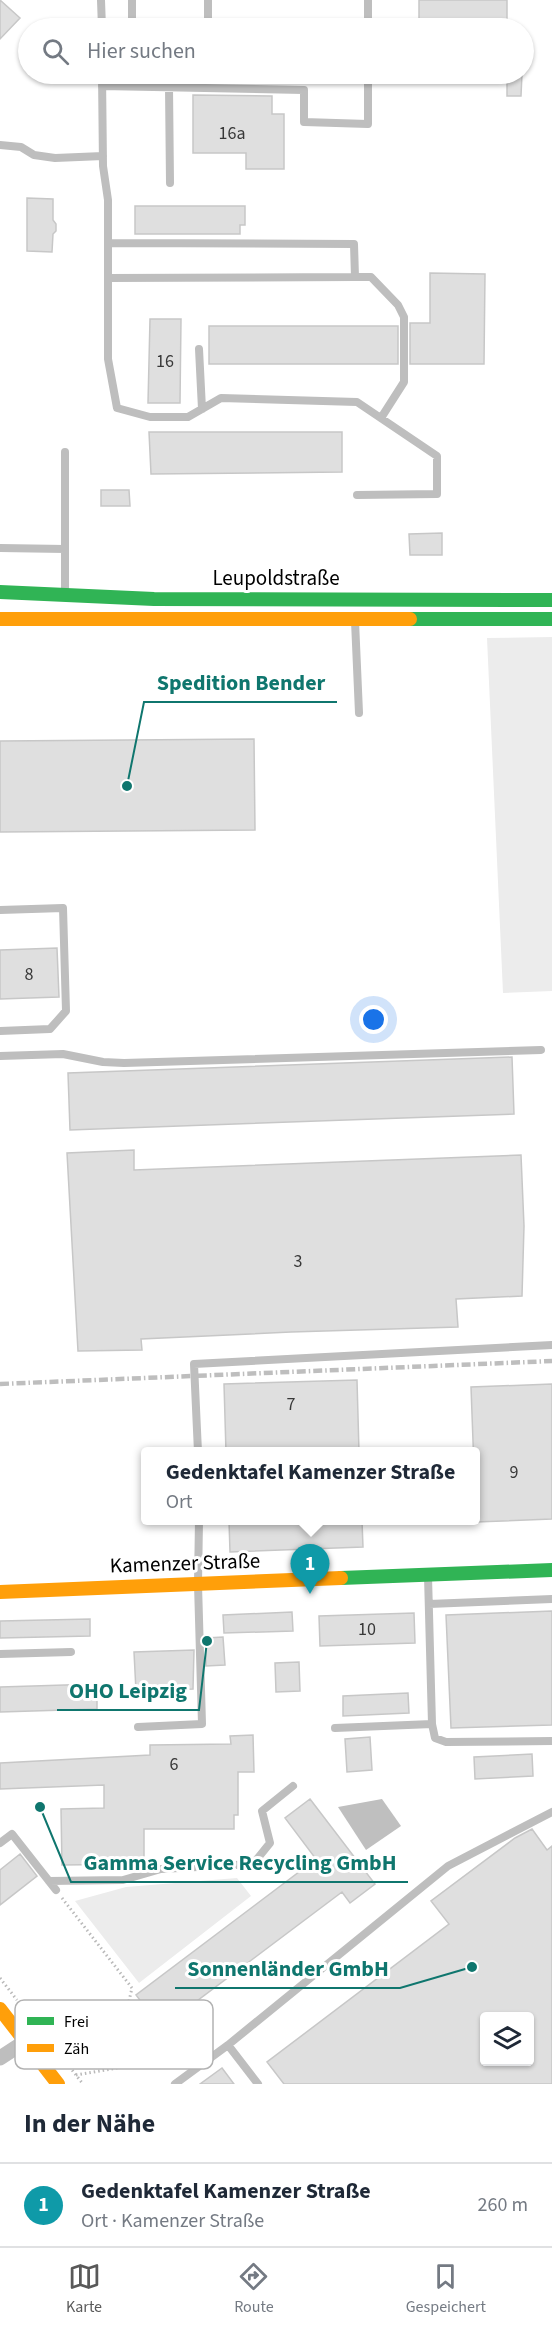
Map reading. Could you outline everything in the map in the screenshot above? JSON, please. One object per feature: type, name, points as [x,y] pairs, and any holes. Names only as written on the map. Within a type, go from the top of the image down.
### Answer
[{"type":"main road","name":"Leupoldstraße","points":[[0,592],[154,599],[552,600]]},
{"type":"main road","name":"Leupoldstraße","points":[[0,619],[552,619]]},
{"type":"main road","name":"Kamenzer Straße","points":[[0,1592],[552,1570]]},
{"type":"main road","points":[[0,2009],[15,2027]]},
{"type":"main road","points":[[47,2069],[58,2084]]},
{"type":"street","points":[[0,2058],[15,2048]]},
{"type":"lane","points":[[101,0],[102,18]]},
{"type":"lane","points":[[132,0],[132,18]]},
{"type":"lane","points":[[208,0],[208,18]]},
{"type":"lane","points":[[368,0],[368,18]]},
{"type":"lane","points":[[357,495],[437,494],[437,456],[357,402],[220,398],[188,417],[150,417],[117,408],[108,359],[108,200],[103,156],[102,86],[304,90],[304,122],[368,124],[368,84]]},
{"type":"lane","points":[[168,87],[170,183]]},
{"type":"lane","points":[[0,146],[21,147],[34,155],[55,158],[103,156]]},
{"type":"lane","points":[[108,243],[354,244],[355,277]]},
{"type":"lane","points":[[108,278],[371,277],[398,305],[404,317],[404,382],[381,418]]},
{"type":"lane","points":[[199,349],[202,409]]},
{"type":"lane","points":[[65,452],[65,594]]},
{"type":"lane","points":[[0,548],[65,549]]},
{"type":"lane","points":[[355,619],[359,713]]},
{"type":"lane","points":[[0,910],[63,908],[66,1011],[50,1029],[0,1031]]},
{"type":"lane","points":[[0,1056],[63,1054],[103,1062],[124,1063],[541,1050]]},
{"type":"lane","points":[[198,1447],[194,1364],[552,1345]]},
{"type":"lane","points":[[138,1727],[202,1724],[198,1584],[199,1525]]},
{"type":"lane","points":[[428,1575],[432,1724],[435,1737],[446,1742],[552,1741]]},
{"type":"lane","points":[[429,1604],[552,1599]]},
{"type":"lane","points":[[0,1654],[71,1652]]},
{"type":"lane","points":[[335,1728],[432,1724]]},
{"type":"lane","points":[[50,1881],[123,1880],[161,1869],[253,1864],[270,1843],[262,1811],[293,1786]]},
{"type":"lane","points":[[213,2056],[448,1866],[552,1812]]},
{"type":"lane","points":[[0,1843],[12,1834],[56,1890]]},
{"type":"lane","points":[[228,2045],[258,2084]]},
{"type":"lane","points":[[175,2084],[195,2069]]},
{"type":"path","points":[[56,1890],[132,1988],[129,2000]]},
{"type":"path","points":[[0,1978],[17,2000]]},
{"type":"path","points":[[71,2069],[83,2084]]},
{"type":"path","points":[[76,2075],[111,2069]]},
{"type":"path","points":[[184,2069],[188,2074]]},
{"type":"shaded area","points":[[552,637],[552,991],[503,993],[487,638]]},
{"type":"shaded area","points":[[382,1799],[401,1826],[366,1850],[338,1807]]},
{"type":"shaded area","points":[[237,1878],[251,1896],[139,1983],[75,1901],[126,1887]]},
{"type":"building","points":[[0,0],[20,18],[0,39]]},
{"type":"building","points":[[419,0],[507,0],[507,18],[419,18]]},
{"type":"building","points":[[507,84],[522,84],[521,96],[507,96]]},
{"type":"building","points":[[193,95],[272,96],[272,114],[284,114],[284,169],[246,169],[246,153],[193,153]]},
{"type":"building","points":[[27,198],[53,199],[53,220],[56,224],[56,231],[53,234],[52,252],[27,251]]},
{"type":"building","points":[[135,206],[245,206],[245,225],[240,225],[240,234],[135,234]]},
{"type":"building","points":[[430,273],[485,274],[484,364],[410,364],[410,323],[430,323]]},
{"type":"building","points":[[150,319],[181,319],[180,403],[148,403]]},
{"type":"building","points":[[209,326],[398,326],[398,364],[209,364]]},
{"type":"building","points":[[149,432],[342,432],[342,472],[151,474]]},
{"type":"building","points":[[101,490],[129,490],[130,506],[101,506]]},
{"type":"building","points":[[442,533],[442,555],[410,555],[409,534]]},
{"type":"building","points":[[254,739],[255,830],[0,832],[0,741]]},
{"type":"building","points":[[57,948],[59,997],[0,999],[0,950]]},
{"type":"building","points":[[512,1057],[514,1114],[70,1130],[68,1073]]},
{"type":"building","points":[[134,1150],[134,1170],[521,1155],[524,1226],[522,1296],[456,1299],[458,1327],[141,1339],[142,1350],[78,1351],[67,1153]]},
{"type":"building","points":[[357,1380],[359,1447],[226,1447],[224,1384]]},
{"type":"building","points":[[552,1384],[552,1519],[480,1522],[480,1447],[473,1447],[471,1387]]},
{"type":"building","points":[[229,1525],[362,1525],[363,1547],[230,1552]]},
{"type":"building","points":[[552,1611],[552,1725],[451,1728],[446,1615]]},
{"type":"building","points":[[292,1612],[293,1631],[224,1633],[223,1615]]},
{"type":"building","points":[[414,1613],[415,1643],[320,1646],[319,1616]]},
{"type":"building","points":[[90,1619],[90,1636],[0,1638],[0,1621]]},
{"type":"building","points":[[223,1637],[225,1665],[206,1666],[206,1638]]},
{"type":"building","points":[[194,1650],[193,1689],[136,1691],[134,1652]]},
{"type":"building","points":[[299,1662],[300,1691],[276,1692],[275,1663]]},
{"type":"building","points":[[97,1684],[97,1709],[0,1712],[0,1687]]},
{"type":"building","points":[[408,1693],[409,1713],[343,1716],[343,1696]]},
{"type":"building","points":[[253,1735],[254,1772],[238,1772],[238,1815],[234,1815],[234,1829],[144,1829],[144,1864],[62,1865],[61,1809],[104,1808],[104,1785],[0,1789],[0,1763],[150,1755],[150,1745],[231,1744],[230,1736]]},
{"type":"building","points":[[370,1737],[372,1770],[347,1772],[345,1739]]},
{"type":"building","points":[[532,1754],[533,1776],[475,1779],[474,1757]]},
{"type":"building","points":[[310,1799],[375,1884],[350,1903],[342,1892],[198,2000],[140,2000],[136,1995],[316,1859],[285,1818]]},
{"type":"building","points":[[532,1829],[547,1850],[552,1846],[552,2084],[284,2084],[267,2062],[449,1924],[431,1901],[515,1838]]},
{"type":"building","points":[[20,1854],[37,1876],[0,1905],[0,1870]]},
{"type":"building","points":[[222,2068],[234,2084],[200,2084]]},
{"type":"railway","points":[[0,1384],[552,1361]]},
{"type":"traffic: fast","points":[[0,592],[154,599],[552,600]]},
{"type":"traffic: fast","points":[[410,619],[552,619]]},
{"type":"traffic: fast","points":[[341,1578],[552,1570]]},
{"type":"traffic: slow","points":[[0,619],[410,619]]},
{"type":"traffic: slow","points":[[0,1592],[341,1578]]},
{"type":"traffic: slow","points":[[0,2009],[15,2028]]},
{"type":"traffic: slow","points":[[46,2069],[58,2084]]},
{"type":"place","name":"Spedition Bender","points":[[127,786]]},
{"type":"place","name":"Gedenktafel Kamenzer Straße","points":[[310,1594]]},
{"type":"place","name":"OHO Leipzig","points":[[207,1641]]},
{"type":"place","name":"Gamma Service Recycling GmbH","points":[[40,1807]]},
{"type":"place","name":"Sonnenländer GmbH","points":[[472,1967]]}]
